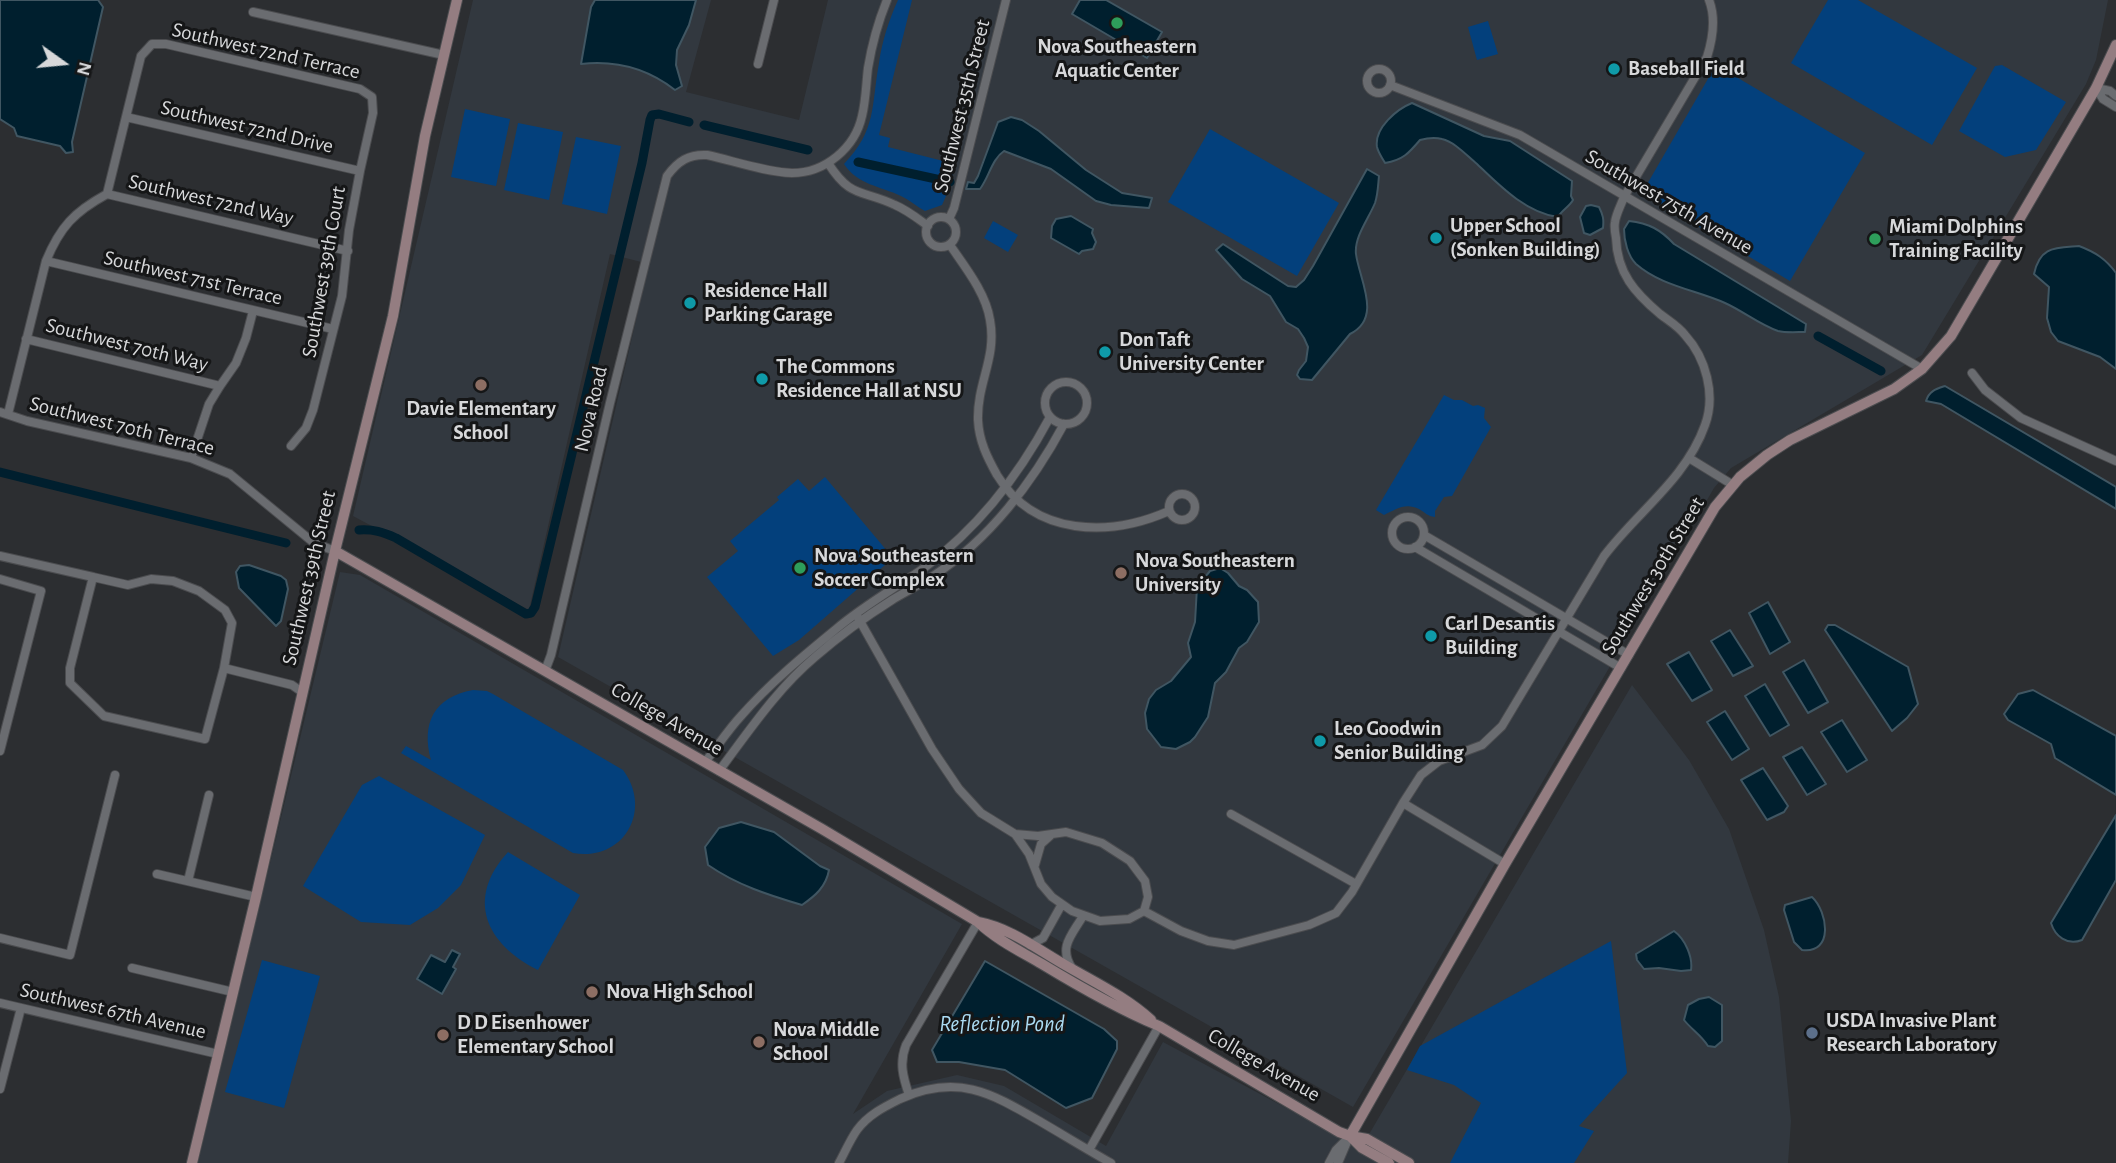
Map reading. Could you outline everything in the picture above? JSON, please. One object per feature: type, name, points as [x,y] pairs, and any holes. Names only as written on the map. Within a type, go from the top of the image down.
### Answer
[{"type":"street","name":"Southwest 39th Street","points":[[192,1163],[335,551],[393,316],[425,136],[457,0]]},
{"type":"street","points":[[758,64],[774,0]]},
{"type":"street","points":[[887,0],[871,54],[862,119],[850,144],[828,163],[852,190],[898,206],[928,226]]},
{"type":"street","name":"Southwest 35th Street","points":[[949,219],[1006,0]]},
{"type":"street","points":[[1144,911],[1181,931],[1208,941],[1234,946],[1309,925],[1336,913],[1414,785],[1429,768],[1451,756],[1482,745],[1502,726],[1604,556],[1656,500],[1689,458],[1706,423],[1709,404],[1704,367],[1686,335],[1638,293],[1621,269],[1616,249],[1615,222],[1624,197],[1707,57],[1712,41],[1713,19],[1709,0]]},
{"type":"street","points":[[253,12],[444,55]]},
{"type":"street","name":"Southwest 72nd Terrace","points":[[126,117],[141,56],[152,44],[166,44],[360,89],[372,97]]},
{"type":"street","name":"Southwest 30th Street","points":[[1350,1136],[1505,864],[1715,507],[1733,485],[1767,455],[1790,440],[1894,389],[1922,369],[1951,336],[2096,88],[2116,46]]},
{"type":"street","name":"Southwest 75th Avenue","points":[[1390,85],[1520,135],[1922,369]]},
{"type":"street","points":[[2096,88],[2116,96]]},
{"type":"street","points":[[2096,88],[2103,99],[2116,107]]},
{"type":"street","name":"Southwest 39th Court","points":[[290,446],[306,428],[313,410],[342,296],[349,230],[373,113],[372,97]]},
{"type":"street","points":[[4,413],[46,261],[55,239],[69,219],[107,194],[126,117]]},
{"type":"street","name":"Southwest 72nd Drive","points":[[126,117],[360,170]]},
{"type":"street","name":"Nova Road","points":[[545,671],[667,176],[680,161],[695,155],[707,155],[793,173],[828,163]]},
{"type":"street","name":"Southwest 72nd Way","points":[[107,194],[348,251]]},
{"type":"street","points":[[934,218],[949,219],[957,232],[956,237],[950,245],[940,247],[932,243],[927,235],[928,226],[934,218]]},
{"type":"street","points":[[950,245],[977,287],[990,318],[992,350],[980,393],[978,421],[984,449],[1005,487],[1016,498],[1050,520],[1079,527],[1120,527],[1169,511]]},
{"type":"street","name":"Southwest 71st Terrace","points":[[46,261],[333,329]]},
{"type":"street","points":[[191,458],[209,404],[236,363],[253,311]]},
{"type":"street","name":"Southwest 70th Way","points":[[26,339],[220,386]]},
{"type":"street","points":[[1972,373],[1985,390],[2021,418],[2116,461]]},
{"type":"street","points":[[1063,382],[1076,384],[1087,399],[1086,412],[1077,421],[1064,424],[1051,417],[1045,406],[1051,387],[1063,382]]},
{"type":"street","name":"Southwest 70th Terrace","points":[[4,413],[27,421],[191,458],[230,474],[314,542],[335,551]]},
{"type":"street","points":[[705,762],[740,717],[818,644],[932,561],[971,526],[1030,453],[1051,417]]},
{"type":"street","points":[[719,771],[764,711],[813,659],[858,617],[950,565],[989,529],[1042,462],[1064,424]]},
{"type":"street","points":[[1689,458],[1733,485]]},
{"type":"street","points":[[1412,518],[1421,524],[1424,535],[1415,547],[1405,549],[1397,544],[1392,536],[1394,526],[1402,519],[1412,518]]},
{"type":"street","points":[[1424,535],[1629,655]]},
{"type":"street","points":[[1415,547],[1621,668]]},
{"type":"street","name":"College Avenue","points":[[335,551],[705,762],[978,922],[992,934],[1079,986],[1159,1026],[1350,1136],[1362,1148],[1389,1163]]},
{"type":"street","points":[[0,556],[93,577],[128,585],[151,579],[173,581],[199,591],[225,610],[232,623],[224,668],[205,739],[104,716],[70,683],[70,668],[93,577]]},
{"type":"street","points":[[0,579],[41,591],[0,751]]},
{"type":"street","points":[[858,617],[932,749],[959,789],[981,813],[1015,834],[1029,854],[1045,889],[1062,904],[1083,916],[1100,921],[1129,919],[1144,911],[1148,897],[1145,881],[1130,861],[1102,843],[1066,832],[1051,835],[1015,834]]},
{"type":"street","points":[[224,668],[292,685],[303,692]]},
{"type":"street","points":[[755,702],[764,711]]},
{"type":"street","points":[[0,938],[70,955],[115,775]]},
{"type":"street","points":[[188,881],[209,795]]},
{"type":"street","points":[[1403,803],[1505,864]]},
{"type":"street","points":[[1231,814],[1356,884]]},
{"type":"street","points":[[1034,868],[1038,850],[1051,835]]},
{"type":"street","points":[[157,874],[256,897]]},
{"type":"street","points":[[1030,945],[1043,938],[1062,904]]},
{"type":"street","points":[[1074,970],[1067,960],[1065,948],[1083,916]]},
{"type":"street","points":[[909,1095],[901,1069],[906,1045],[978,922]]},
{"type":"street","name":"College Avenue","points":[[978,922],[996,926],[1074,970],[1136,1006],[1159,1026]]},
{"type":"street","points":[[132,968],[233,992]]},
{"type":"street","name":"Southwest 67th Avenue","points":[[0,1003],[218,1054]]},
{"type":"street","points":[[0,1089],[21,1008]]},
{"type":"street","points":[[1089,1150],[1159,1026]]},
{"type":"street","points":[[839,1163],[858,1128],[879,1109],[909,1095],[951,1087],[982,1091],[1006,1102],[1111,1163]]},
{"type":"street","points":[[1329,1163],[1336,1150],[1350,1136]]},
{"type":"street","points":[[1338,1163],[1350,1136]]},
{"type":"street","name":"College Avenue","points":[[1350,1136],[1367,1139],[1409,1163]]},
{"type":"shaded area","name":"Nova Southeastern University","points":[[473,0],[711,0],[686,92],[799,120],[828,0],[2108,0],[2096,60],[2086,84],[1922,355],[1731,468],[1714,488],[1353,1107],[558,657],[649,264],[610,254],[529,610],[353,516]]},
{"type":"shaded area","points":[[898,0],[912,0],[879,135],[890,138],[888,147],[955,164],[950,187],[942,205],[925,211],[901,196],[863,181],[844,164],[862,140],[871,117],[882,47]]},
{"type":"shaded area","points":[[1828,0],[1858,0],[1977,68],[1932,145],[1791,63]]},
{"type":"shaded area","points":[[1488,21],[1498,54],[1477,60],[1468,27]]},
{"type":"shaded area","points":[[1716,65],[1865,153],[1790,281],[1642,193]]},
{"type":"shaded area","points":[[2002,65],[2066,102],[2036,150],[2005,157],[1959,131],[1995,66]]},
{"type":"shaded area","points":[[465,109],[510,119],[496,186],[451,177]]},
{"type":"shaded area","points":[[518,123],[563,132],[549,200],[504,190]]},
{"type":"shaded area","points":[[1210,129],[1339,203],[1297,276],[1168,202]]},
{"type":"shaded area","points":[[576,137],[621,146],[607,214],[562,204]]},
{"type":"shaded area","points":[[993,221],[1018,235],[1008,252],[984,238]]},
{"type":"shaded area","points":[[1444,395],[1485,408],[1484,418],[1491,427],[1452,496],[1444,497],[1435,511],[1435,517],[1409,506],[1384,515],[1376,510]]},
{"type":"shaded area","name":"Nova Southeastern Soccer Complex","points":[[825,477],[893,558],[799,640],[773,656],[707,577],[738,551],[730,541],[779,500],[777,497],[798,479],[809,491]]},
{"type":"shaded area","points":[[340,572],[360,575],[962,924],[853,1114],[887,1091],[957,1075],[1004,1086],[1106,1146],[1163,1042],[1361,1148],[1632,685],[1689,760],[1729,829],[1764,930],[1779,997],[1791,1121],[1788,1163],[198,1163]]},
{"type":"shaded area","points":[[473,690],[493,694],[623,770],[632,785],[635,801],[634,816],[619,841],[607,849],[591,854],[573,853],[401,753],[406,746],[431,760],[428,734],[434,714],[440,705],[449,699]]},
{"type":"shaded area","points":[[379,776],[485,835],[461,885],[438,908],[410,925],[361,922],[303,886],[362,785]]},
{"type":"shaded area","points":[[508,852],[580,895],[538,970],[505,947],[494,934],[487,919],[487,887],[495,869]]},
{"type":"shaded area","points":[[1611,941],[1627,1073],[1579,1126],[1594,1131],[1574,1163],[1450,1163],[1481,1103],[1454,1085],[1407,1070],[1420,1046]]},
{"type":"shaded area","points":[[262,960],[320,976],[284,1108],[225,1092]]},
{"type":"water","points":[[0,0],[98,0],[103,7],[72,142],[73,152],[66,153],[60,146],[17,136],[14,128],[0,119]]},
{"type":"water","points":[[595,0],[696,0],[689,25],[677,50],[676,65],[682,86],[675,90],[643,71],[619,65],[581,64],[591,7]]},
{"type":"water","name":"Nova Southeastern Aquatic Center","points":[[1080,0],[1106,0],[1162,32],[1147,58],[1072,14]]},
{"type":"water","points":[[1412,103],[1484,136],[1510,141],[1572,181],[1573,200],[1558,217],[1535,210],[1504,189],[1456,146],[1439,138],[1420,140],[1405,155],[1385,163],[1377,147],[1379,133],[1394,115]]},
{"type":"water","points":[[1011,117],[1022,120],[1039,131],[1086,170],[1122,193],[1152,198],[1149,208],[1096,201],[1051,169],[1004,151],[996,159],[980,189],[966,189],[968,182],[974,183],[978,176],[998,122]]},
{"type":"water","points":[[1367,169],[1379,176],[1375,203],[1356,248],[1366,297],[1365,318],[1312,380],[1300,379],[1297,375],[1306,361],[1308,347],[1304,338],[1298,329],[1286,322],[1270,296],[1242,279],[1216,250],[1223,244],[1288,286],[1296,287],[1313,266]]},
{"type":"water","points":[[1586,206],[1599,207],[1603,228],[1590,235],[1584,233],[1580,217]]},
{"type":"water","points":[[1071,216],[1093,229],[1096,242],[1093,249],[1079,254],[1051,238],[1056,219]]},
{"type":"water","points":[[1629,221],[1649,225],[1659,231],[1674,244],[1806,324],[1805,332],[1778,331],[1725,303],[1656,278],[1633,261],[1627,248],[1624,229]]},
{"type":"water","points":[[2079,246],[2100,256],[2116,273],[2116,369],[2100,357],[2058,341],[2051,332],[2047,318],[2049,287],[2034,274],[2040,258],[2045,253],[2063,247]]},
{"type":"water","points":[[1945,386],[2116,487],[2116,509],[1941,404],[1926,401],[1936,389]]},
{"type":"water","points":[[249,565],[286,580],[288,589],[281,621],[276,626],[239,588],[236,572],[240,566]]},
{"type":"water","points":[[1220,568],[1258,602],[1259,622],[1247,642],[1239,648],[1226,672],[1215,683],[1208,717],[1195,737],[1176,749],[1161,747],[1147,729],[1145,713],[1149,699],[1156,690],[1171,681],[1191,657],[1188,643],[1195,622],[1197,587],[1210,571]]},
{"type":"water","points":[[1768,602],[1790,642],[1770,654],[1749,613]]},
{"type":"water","points":[[1828,625],[1835,625],[1908,667],[1918,704],[1892,731],[1825,630]]},
{"type":"water","points":[[1730,630],[1753,666],[1733,676],[1711,641]]},
{"type":"water","points":[[1689,652],[1712,690],[1692,701],[1667,664]]},
{"type":"water","points":[[1804,660],[1828,702],[1808,713],[1783,672]]},
{"type":"water","points":[[1765,684],[1789,725],[1770,736],[1745,696]]},
{"type":"water","points":[[2033,690],[2116,736],[2116,795],[2055,758],[2051,744],[2008,720],[2004,714],[2018,694]]},
{"type":"water","points":[[1725,711],[1749,749],[1732,760],[1707,722]]},
{"type":"water","points":[[1842,720],[1867,760],[1847,772],[1821,732]]},
{"type":"water","points":[[1802,747],[1826,784],[1807,795],[1783,757]]},
{"type":"water","points":[[1763,768],[1788,806],[1784,812],[1767,820],[1741,780]]},
{"type":"water","points":[[2116,815],[2116,880],[2082,940],[2067,941],[2055,932],[2051,923]]},
{"type":"water","points":[[741,822],[774,832],[829,870],[819,890],[802,905],[753,889],[708,865],[705,847],[719,828]]},
{"type":"water","points":[[1812,897],[1822,912],[1825,931],[1819,946],[1802,950],[1794,942],[1784,910],[1785,905]]},
{"type":"water","points":[[1674,931],[1687,949],[1691,970],[1644,969],[1636,954]]},
{"type":"water","points":[[452,950],[460,954],[453,967],[456,969],[442,994],[417,979],[431,955],[445,962]]},
{"type":"water","name":"Reflection Pond","points":[[985,961],[1104,1029],[1117,1041],[1117,1049],[1092,1098],[1066,1108],[1005,1070],[959,1062],[937,1062],[932,1050]]},
{"type":"water","points":[[1709,997],[1722,1005],[1722,1041],[1715,1047],[1708,1046],[1684,1020],[1688,1005]]},
{"type":"waterway","points":[[359,530],[378,531],[396,538],[526,614],[531,613],[535,607],[650,120],[652,115],[659,114],[689,122]]},
{"type":"waterway","points":[[704,125],[808,150]]},
{"type":"waterway","points":[[858,162],[950,182]]},
{"type":"waterway","points":[[1818,336],[1881,371]]},
{"type":"waterway","points":[[0,472],[286,543]]},
{"type":"place","name":"Nova Southeastern Aquatic Center","points":[[1117,23]]},
{"type":"place","name":"Baseball Field","points":[[1614,69]]},
{"type":"place","name":"Upper School (Sonken Building)","points":[[1436,238]]},
{"type":"place","name":"Miami Dolphins Training Facility","points":[[1875,239]]},
{"type":"place","name":"Residence Hall Parking Garage","points":[[690,303]]},
{"type":"place","name":"Don Taft University Center","points":[[1105,352]]},
{"type":"place","name":"The Commons Residence Hall at NSU","points":[[762,379]]},
{"type":"place","name":"Davie Elementary School","points":[[481,385]]},
{"type":"place","name":"Nova Southeastern Soccer Complex","points":[[800,568]]},
{"type":"place","name":"Nova Southeastern University","points":[[1121,573]]},
{"type":"place","name":"Carl Desantis Building","points":[[1431,636]]},
{"type":"place","name":"Leo Goodwin Senior Building","points":[[1320,741]]},
{"type":"place","name":"Nova High School","points":[[592,992]]},
{"type":"place","name":"USDA Invasive Plant Research Laboratory","points":[[1812,1033]]},
{"type":"place","name":"D D Eisenhower Elementary School","points":[[443,1035]]},
{"type":"place","name":"Nova Middle School","points":[[759,1042]]}]
